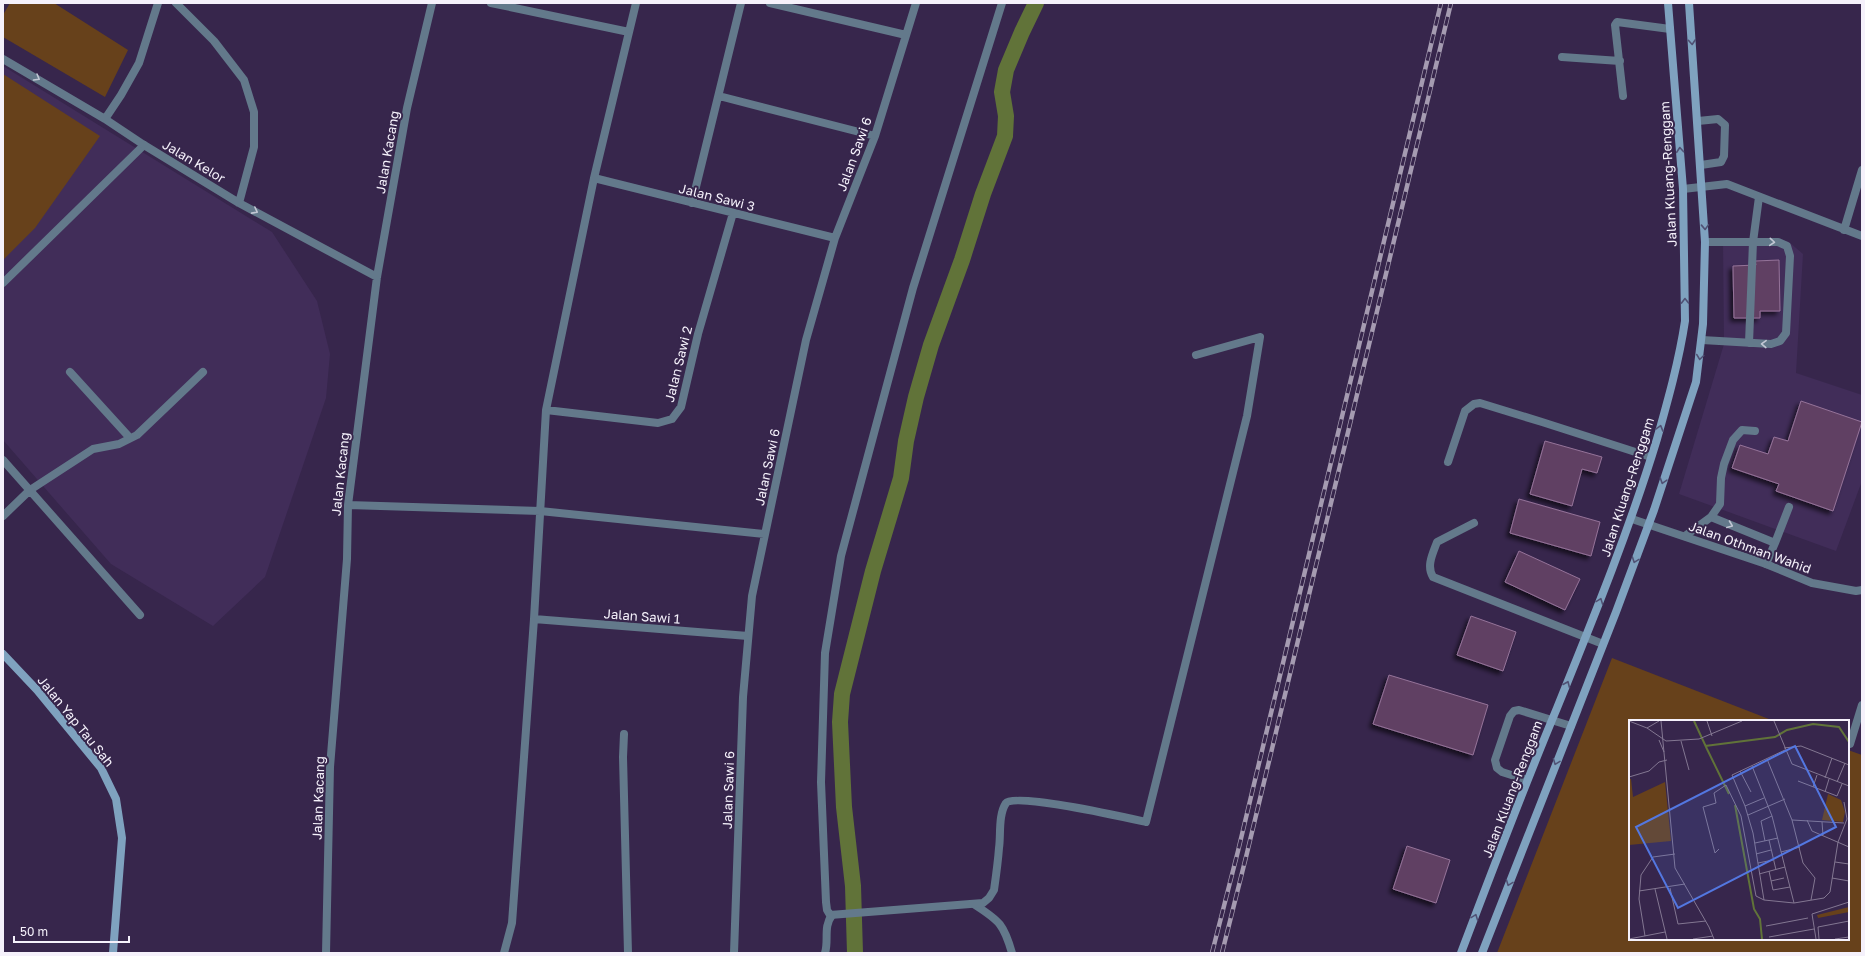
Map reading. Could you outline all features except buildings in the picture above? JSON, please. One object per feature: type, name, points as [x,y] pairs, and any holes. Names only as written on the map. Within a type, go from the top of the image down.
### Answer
[{"type":"main road","name":"Jalan Kluang-Renggam","points":[[1461,953],[1527,780],[1586,637],[1632,519],[1670,394],[1685,321],[1683,189],[1668,3]]},
{"type":"main road","points":[[1482,953],[1603,644],[1648,524],[1696,382],[1702,340],[1705,242],[1689,3]]},
{"type":"main road","name":"Jalan Yap Tau Sah","points":[[3,654],[37,690],[101,768],[116,799],[122,838],[113,953]]},
{"type":"street","points":[[105,119],[122,95],[139,64],[158,3]]},
{"type":"street","points":[[176,3],[214,40],[244,80],[254,112],[254,148],[239,202]]},
{"type":"street","name":"Jalan Kacang","points":[[326,953],[330,767],[347,559],[348,505],[377,277],[407,108],[432,3]]},
{"type":"street","points":[[491,3],[629,32]]},
{"type":"street","points":[[504,953],[512,923],[534,619],[546,410],[594,178],[636,3]]},
{"type":"street","points":[[692,203],[741,3]]},
{"type":"street","points":[[770,3],[906,36]]},
{"type":"street","name":"Jalan Sawi 6","points":[[734,953],[742,697],[752,596],[806,340],[835,238],[875,136],[916,3]]},
{"type":"street","points":[[832,915],[827,910],[826,902],[821,782],[825,653],[841,556],[913,288],[1002,3]]},
{"type":"street","points":[[1623,96],[1615,25],[1617,22],[1670,29]]},
{"type":"street","points":[[1562,57],[1620,61]]},
{"type":"street","name":"Jalan Kelor","points":[[3,59],[105,119],[239,202],[377,277]]},
{"type":"street","points":[[719,96],[875,136]]},
{"type":"street","points":[[1698,121],[1718,119],[1725,125],[1724,156],[1721,162],[1701,166]]},
{"type":"street","points":[[3,283],[144,144]]},
{"type":"street","points":[[1844,230],[1862,170]]},
{"type":"street","name":"Jalan Sawi 3","points":[[594,178],[835,238]]},
{"type":"street","points":[[1683,189],[1727,184],[1862,236]]},
{"type":"street","points":[[1749,343],[1753,242],[1759,197]]},
{"type":"street","name":"Jalan Sawi 2","points":[[546,410],[658,423],[672,419],[681,408],[698,334],[733,213]]},
{"type":"street","points":[[1702,340],[1771,344],[1780,341],[1786,333],[1790,256],[1787,246],[1778,242],[1705,242]]},
{"type":"street","points":[[832,915],[975,905],[982,903],[989,898],[994,890],[1001,818],[1006,803],[1010,800],[1030,801],[1146,822],[1247,416],[1260,337],[1196,355]]},
{"type":"street","points":[[70,372],[130,438]]},
{"type":"street","points":[[3,516],[30,490],[93,449],[118,444],[137,435],[203,372]]},
{"type":"street","points":[[1448,462],[1465,411],[1474,404],[1480,403],[1535,419],[1651,457]]},
{"type":"street","points":[[1685,536],[1711,517],[1720,504],[1721,478],[1733,440],[1742,430],[1755,431]]},
{"type":"street","points":[[3,460],[140,615]]},
{"type":"street","points":[[348,505],[540,511],[765,534]]},
{"type":"street","points":[[1766,564],[1789,507]]},
{"type":"street","points":[[1711,517],[1774,542]]},
{"type":"street","name":"Jalan Othman Wahid","points":[[1632,519],[1766,564],[1812,583],[1856,591],[1862,590]]},
{"type":"street","points":[[1474,523],[1437,542],[1431,559],[1430,572],[1433,577],[1603,644]]},
{"type":"street","name":"Jalan Sawi 1","points":[[534,619],[748,636]]},
{"type":"street","points":[[1850,744],[1862,705]]},
{"type":"street","points":[[1527,780],[1502,772],[1497,768],[1494,760],[1510,716],[1518,710],[1571,726]]},
{"type":"street","points":[[624,734],[623,757],[628,953]]},
{"type":"street","points":[[975,905],[996,918],[1002,926],[1012,953]]},
{"type":"street","points":[[825,953],[827,943],[826,926],[832,915]]},
{"type":"shaded area","points":[[10,3],[54,3],[128,50],[105,97],[3,37],[3,15]]},
{"type":"shaded area","points":[[3,66],[272,232],[317,301],[330,354],[326,398],[265,577],[213,626],[111,564],[3,440]]},
{"type":"shaded area","points":[[3,74],[100,136],[35,228],[3,260]]},
{"type":"shaded area","points":[[1777,238],[1789,242],[1803,254],[1796,373],[1862,395],[1862,481],[1836,551],[1679,494],[1724,344],[1723,239]]},
{"type":"shaded area","points":[[1612,658],[1771,720],[1629,720],[1629,940],[1849,940],[1849,750],[1862,755],[1862,953],[1497,953]]},
{"type":"waterway","points":[[855,953],[853,886],[844,807],[840,722],[842,694],[873,571],[901,478],[906,441],[916,397],[931,345],[962,260],[983,194],[1005,136],[1006,116],[1002,92],[1006,70],[1036,3]]},
{"type":"railway","points":[[1212,953],[1238,851],[1441,3]]},
{"type":"railway","points":[[1222,953],[1451,3]]}]
